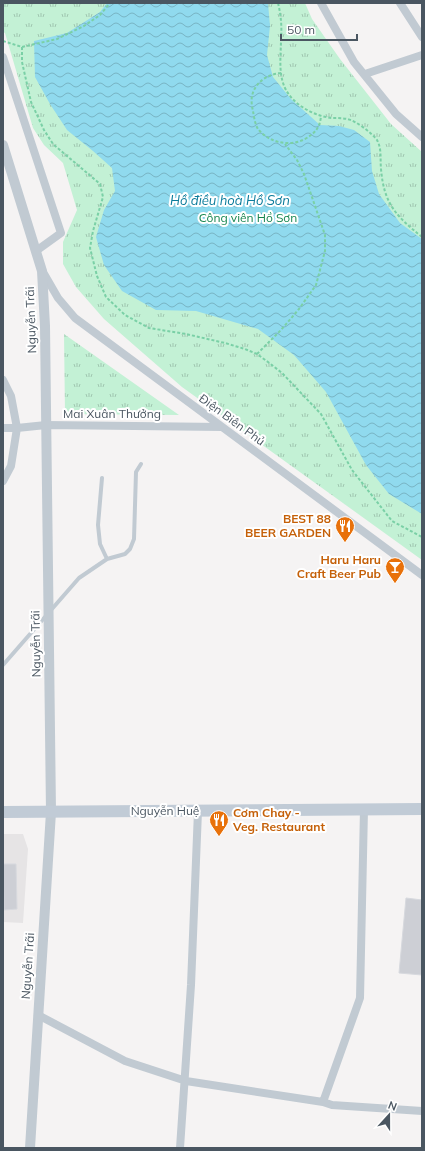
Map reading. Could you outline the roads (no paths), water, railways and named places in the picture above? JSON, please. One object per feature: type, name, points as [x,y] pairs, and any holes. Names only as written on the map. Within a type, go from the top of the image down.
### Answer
[{"type":"main road","name":"Nguyễn Huệ","points":[[3,812],[422,809]]},
{"type":"street","points":[[321,3],[354,62],[396,114],[422,138]]},
{"type":"street","points":[[400,3],[422,37]]},
{"type":"street","points":[[365,74],[422,55]]},
{"type":"street","points":[[3,57],[60,233],[36,251]]},
{"type":"street","name":"Nguyễn Trãi","points":[[3,145],[42,271],[45,326],[51,812],[30,1148]]},
{"type":"street","name":"Điện Biên Phủ","points":[[42,271],[58,298],[75,318],[422,575]]},
{"type":"street","points":[[3,380],[11,396],[17,428],[11,466],[3,481]]},
{"type":"street","name":"Mai Xuân Thưởng","points":[[3,428],[46,425],[222,427]]},
{"type":"street","points":[[323,1102],[360,998],[364,809]]},
{"type":"street","points":[[180,1148],[186,1081],[198,810]]},
{"type":"street","points":[[38,1015],[125,1061],[186,1081],[323,1102],[332,1105],[422,1110]]},
{"type":"lane","points":[[3,665],[79,578],[107,559],[125,554],[130,549],[134,539],[136,472],[141,464]]},
{"type":"lane","points":[[102,478],[98,525],[100,544],[107,559]]},
{"type":"water","name":"Hồ điều hoà Hồ Sơn","points":[[107,3],[268,3],[270,26],[267,55],[273,77],[291,99],[320,125],[339,126],[354,130],[370,142],[372,171],[379,194],[400,223],[422,239],[422,514],[389,494],[366,465],[326,392],[294,355],[258,329],[196,311],[156,310],[122,291],[104,265],[96,237],[104,210],[115,191],[112,168],[67,130],[50,104],[35,77],[34,41],[67,33],[100,12]]},
{"type":"place","name":"BEST 88 BEER GARDEN","points":[[345,543]]},
{"type":"place","name":"Haru Haru Craft Beer Pub","points":[[395,584]]},
{"type":"place","name":"Cơm Chay - Veg. Restaurant","points":[[219,837]]},
{"type":"park label","name":"Công viên Hồ Sơn","points":[[248,218]]}]
